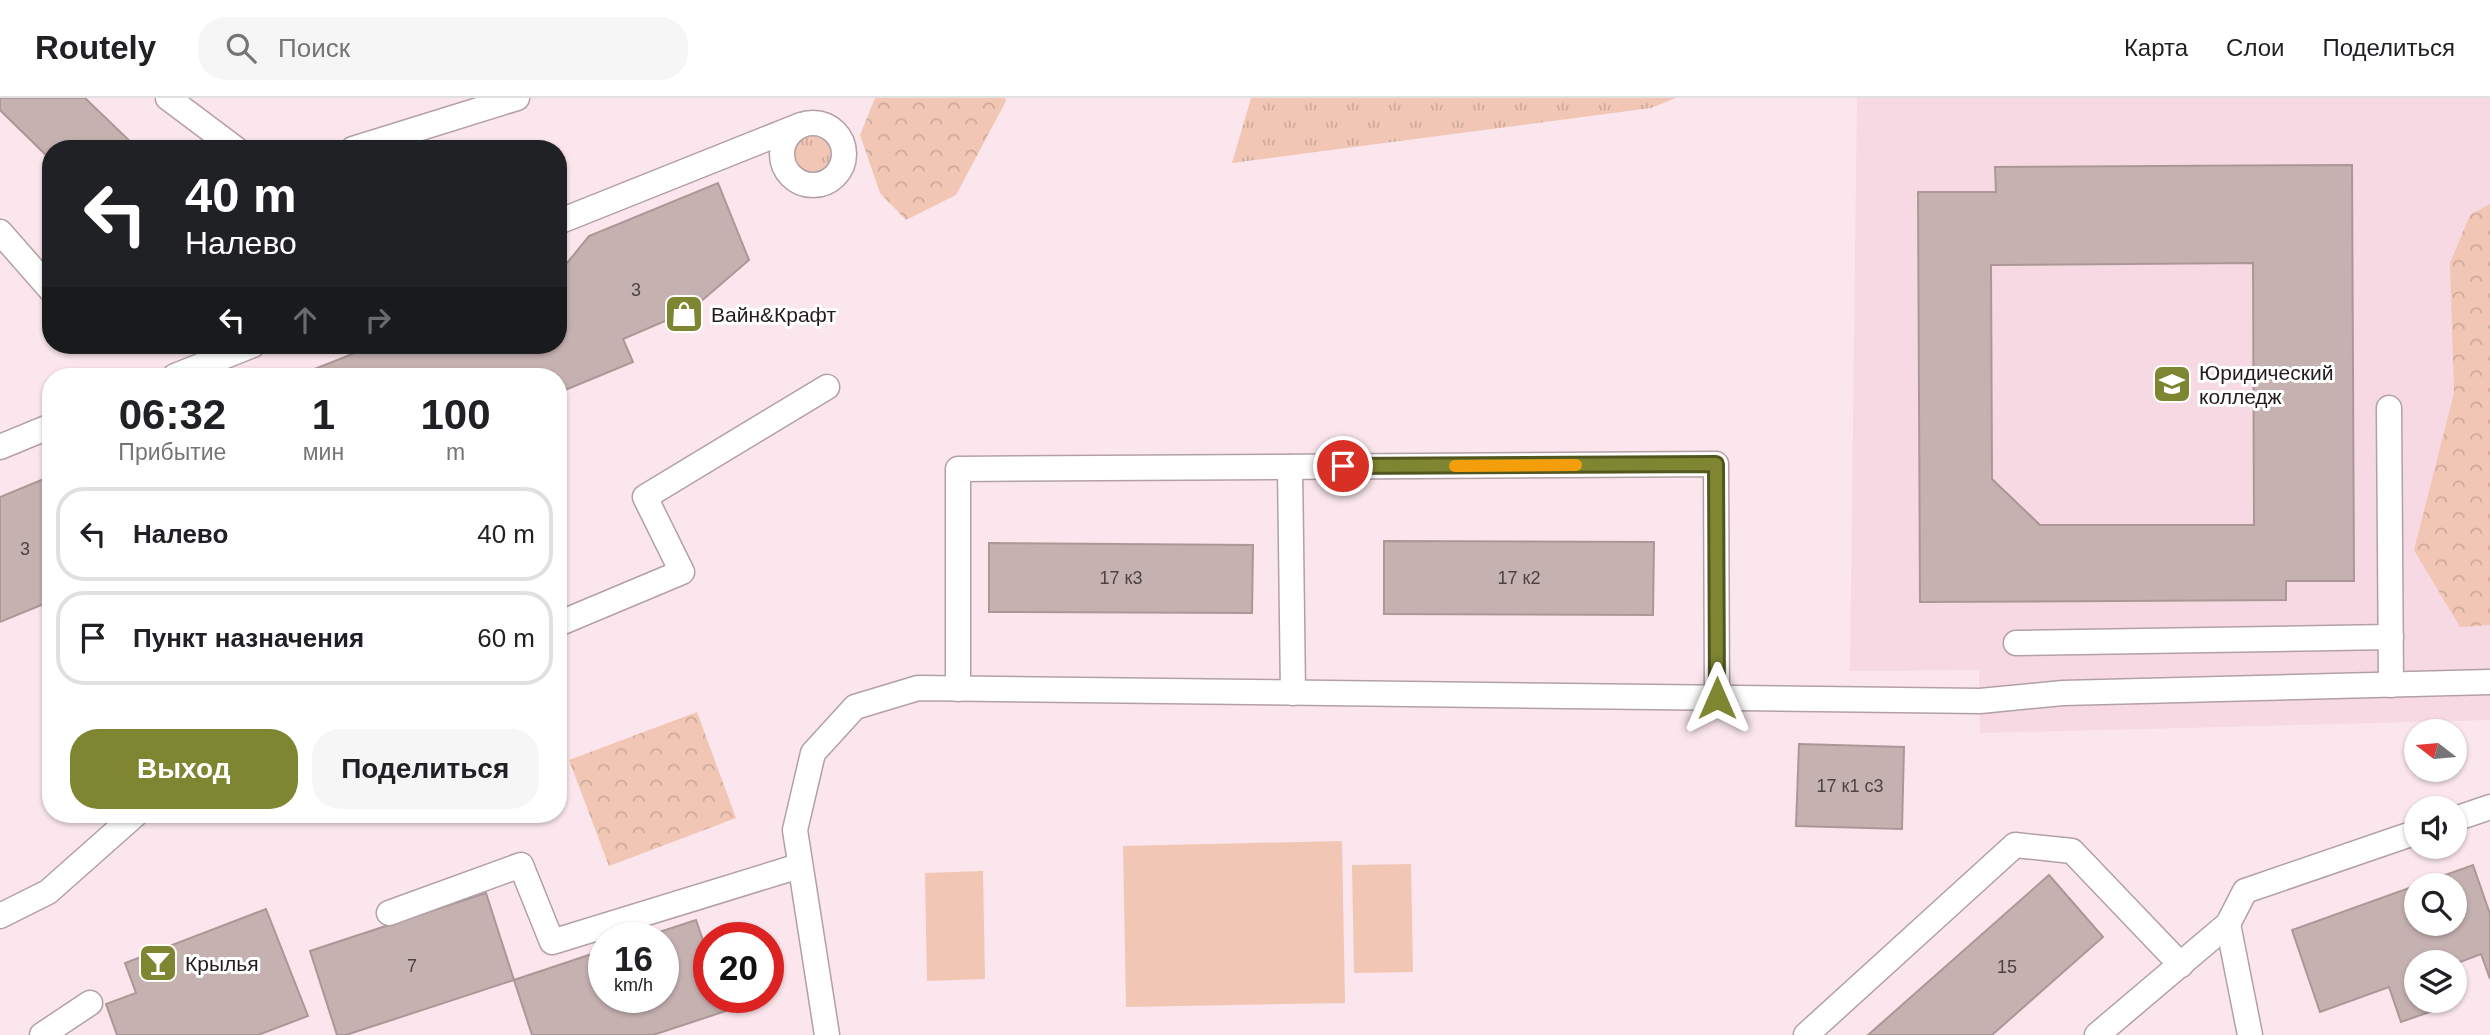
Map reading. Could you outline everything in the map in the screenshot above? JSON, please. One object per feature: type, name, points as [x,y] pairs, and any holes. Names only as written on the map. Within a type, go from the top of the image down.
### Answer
[{"type":"lane","points":[[168,98],[224,140]]},
{"type":"lane","points":[[382,140],[517,98]]},
{"type":"lane","points":[[567,218],[801,125]]},
{"type":"lane","points":[[0,232],[42,280]]},
{"type":"lane","points":[[195,368],[230,354]]},
{"type":"lane","points":[[567,620],[682,572],[645,496],[827,387]]},
{"type":"lane","points":[[2389,408],[2391,685]]},
{"type":"lane","points":[[0,447],[42,430]]},
{"type":"lane","points":[[958,689],[958,469],[1716,464],[1717,698]]},
{"type":"lane","points":[[1290,467],[1293,693]]},
{"type":"lane","points":[[2016,643],[2391,637]]},
{"type":"lane","points":[[827,1035],[795,830],[813,753],[855,707],[918,688],[1980,701],[2063,693],[2490,682]]},
{"type":"lane","points":[[2467,814],[2490,807]]},
{"type":"lane","points":[[0,916],[48,892],[126,823]]},
{"type":"lane","points":[[2098,1035],[2228,924],[2245,891],[2404,836]]},
{"type":"lane","points":[[1806,1035],[2015,845],[2072,851],[2181,965]]},
{"type":"lane","points":[[389,913],[521,865],[552,942],[799,866]]},
{"type":"lane","points":[[2228,924],[2250,1035]]},
{"type":"lane","points":[[42,1035],[90,1003]]},
{"type":"shaded area","name":"Юридический колледж","points":[[1857,98],[2490,98],[2490,720],[2404,719],[2404,722],[1980,733],[1979,670],[1850,671]]},
{"type":"green space","points":[[875,98],[1005,98],[1006,101],[956,195],[906,220],[880,193],[860,135]]},
{"type":"green space","points":[[1251,98],[1676,98],[1651,108],[1232,163]]},
{"type":"green space","points":[[813,132],[828,138],[834,153],[828,168],[813,174],[798,168],[792,153],[798,138]]},
{"type":"green space","points":[[2490,204],[2490,625],[2460,627],[2414,550],[2454,393],[2450,263],[2470,215]]},
{"type":"green space","points":[[697,712],[736,818],[609,866],[569,760]]},
{"type":"green space","points":[[1342,841],[1345,1003],[1126,1007],[1123,846]]},
{"type":"green space","points":[[1411,864],[1413,972],[1354,973],[1352,865]]},
{"type":"green space","points":[[983,871],[985,979],[927,981],[925,873]]},
{"type":"building","points":[[0,98],[85,98],[129,140],[42,140],[42,151],[0,110]]},
{"type":"building","points":[[2352,165],[2354,581],[2286,581],[2286,600],[1920,602],[1918,192],[1996,192],[1995,167]],"holes":[[[2253,263],[2254,525],[2040,525],[1992,479],[1991,265]]]},
{"type":"building","points":[[718,183],[749,260],[691,310],[623,339],[633,362],[567,389],[567,368],[317,368],[352,354],[567,354],[567,263],[589,236]]},
{"type":"building","points":[[42,480],[42,605],[0,622],[0,497]]},
{"type":"building","points":[[1384,541],[1654,542],[1653,615],[1384,614]]},
{"type":"building","points":[[989,543],[1253,545],[1252,613],[989,612]]},
{"type":"building","points":[[1799,744],[1904,747],[1902,829],[1796,826]]},
{"type":"building","points":[[2473,865],[2490,914],[2490,979],[2481,954],[2467,959],[2467,950],[2404,950],[2404,1013],[2427,1013],[2401,1022],[2389,987],[2320,1012],[2292,930],[2404,890],[2404,936],[2467,936],[2467,873],[2451,873]]},
{"type":"building","points":[[2049,875],[2103,937],[1992,1035],[1868,1035]]},
{"type":"building","points":[[486,893],[514,980],[346,1035],[337,1035],[310,951]]},
{"type":"building","points":[[266,909],[308,1016],[258,1035],[117,1035],[106,1004],[136,993],[125,963]]},
{"type":"building","points":[[696,920],[697,922],[693,922],[693,1013],[720,1013],[653,1035],[532,1035],[514,980],[588,955],[588,1013],[679,1013],[679,926]]},
{"type":"slow traffic","points":[[1455,466],[1576,465]]},
{"type":"place","name":"Вайн&Крафт","points":[[684,314]]},
{"type":"place","name":"Юридический колледж","points":[[2172,384]]},
{"type":"place","name":"Крылья","points":[[158,963]]},
{"type":"route","points":[[1343,466],[1716,464],[1717,698]]}]
